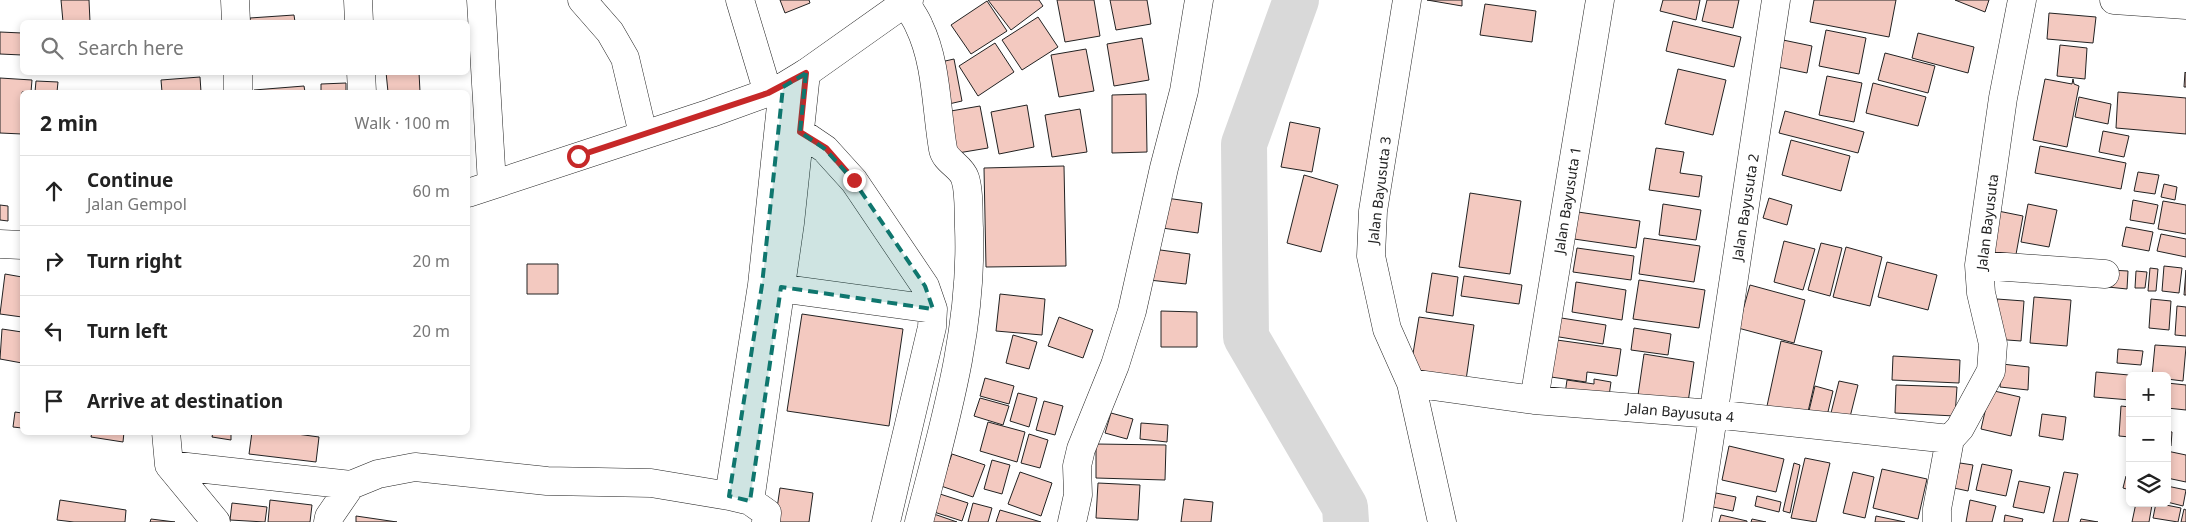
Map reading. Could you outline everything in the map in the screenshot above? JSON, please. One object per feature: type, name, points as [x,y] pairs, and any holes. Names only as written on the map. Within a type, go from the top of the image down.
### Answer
[{"type":"street","points":[[236,0],[236,20]]},
{"type":"street","points":[[358,0],[359,20]]},
{"type":"street","points":[[481,0],[480,188],[785,84],[907,2],[920,26],[926,45],[944,151],[958,166],[965,178],[970,254],[969,297],[962,343],[938,452],[919,522]]},
{"type":"street","points":[[582,0],[610,32],[625,58],[643,134]]},
{"type":"street","points":[[740,0],[785,84],[800,132],[771,286]]},
{"type":"street","points":[[1072,522],[1078,494],[1077,466],[1081,449],[1115,365],[1132,311],[1164,168],[1184,91],[1198,0]]},
{"type":"street","name":"Jalan Bayusuta 3","points":[[1407,0],[1373,211],[1371,256],[1387,329],[1411,383],[1442,522]]},
{"type":"street","name":"Jalan Bayusuta 1","points":[[1534,400],[1600,0]]},
{"type":"street","name":"Jalan Bayusuta 2","points":[[1697,522],[1776,0]]},
{"type":"street","name":"Jalan Bayusuta","points":[[1937,522],[1937,509],[1950,439],[1960,428],[1991,372],[1993,344],[1981,293],[1979,265],[2004,98],[2022,0]]},
{"type":"street","points":[[2114,0],[2186,4]]},
{"type":"street","points":[[238,75],[238,90]]},
{"type":"street","points":[[361,75],[362,90]]},
{"type":"street","points":[[169,465],[351,485],[378,474],[415,467],[547,481],[651,483],[749,506],[771,286],[785,84]]},
{"type":"street","points":[[800,132],[826,148],[854,180],[925,286],[933,309],[932,327],[886,522]]},
{"type":"street","points":[[0,244],[20,245]]},
{"type":"street","points":[[1979,265],[2105,274]]},
{"type":"street","points":[[771,286],[933,309]]},
{"type":"street","name":"Jalan Bayusuta 4","points":[[1411,383],[1534,400],[1713,414],[1950,439]]},
{"type":"street","points":[[166,435],[169,465],[216,522]]},
{"type":"street","points":[[328,522],[338,502],[351,485]]},
{"type":"highlighted area","points":[[806,73],[800,132],[825,149],[854,181],[925,286],[933,309],[781,287],[750,501],[729,496],[762,285],[783,87]]},
{"type":"building","points":[[61,0],[89,0],[90,20],[63,20]]},
{"type":"building","points":[[780,0],[809,0],[810,3],[785,13]]},
{"type":"building","points":[[988,0],[1039,0],[1043,6],[1011,30]]},
{"type":"building","points":[[1057,0],[1094,0],[1100,36],[1065,42]]},
{"type":"building","points":[[1110,0],[1147,0],[1151,24],[1116,30]]},
{"type":"building","points":[[1427,0],[1462,0],[1462,6]]},
{"type":"building","points":[[1663,0],[1700,0],[1696,20],[1660,11]]},
{"type":"building","points":[[1707,0],[1739,0],[1733,28],[1702,21]]},
{"type":"building","points":[[1814,0],[1896,0],[1889,37],[1810,22]]},
{"type":"building","points":[[1955,0],[1989,0],[1985,12]]},
{"type":"building","points":[[987,1],[1007,31],[971,54],[951,25]]},
{"type":"building","points":[[1485,4],[1536,11],[1532,42],[1480,35]]},
{"type":"building","points":[[2049,13],[2096,17],[2093,43],[2047,39]]},
{"type":"building","points":[[294,15],[295,20],[250,20],[250,18]]},
{"type":"building","points":[[1038,17],[1058,47],[1022,70],[1002,40]]},
{"type":"building","points":[[1673,21],[1741,37],[1734,67],[1666,51]]},
{"type":"building","points":[[1826,30],[1866,38],[1859,74],[1819,66]]},
{"type":"building","points":[[0,32],[20,33],[20,55],[0,54]]},
{"type":"building","points":[[1918,33],[1974,47],[1968,73],[1912,58]]},
{"type":"building","points":[[1142,38],[1149,80],[1114,86],[1107,44]]},
{"type":"building","points":[[1783,40],[1812,46],[1807,73],[1778,67]]},
{"type":"building","points":[[995,43],[1014,72],[978,96],[959,66]]},
{"type":"building","points":[[2060,45],[2087,48],[2085,79],[2057,76]]},
{"type":"building","points":[[1086,49],[1094,91],[1059,97],[1051,55]]},
{"type":"building","points":[[1885,53],[1935,66],[1928,93],[1878,80]]},
{"type":"building","points":[[954,59],[962,101],[940,106],[932,64]]},
{"type":"building","points":[[1678,69],[1726,80],[1713,135],[1665,124]]},
{"type":"building","points":[[2185,72],[2186,87],[2184,87]]},
{"type":"building","points":[[386,75],[419,75],[420,90],[388,90]]},
{"type":"building","points":[[1827,76],[1862,83],[1854,122],[1819,115]]},
{"type":"building","points":[[200,77],[201,90],[162,90],[161,80]]},
{"type":"building","points":[[0,78],[32,80],[31,90],[20,90],[20,134],[0,133]]},
{"type":"building","points":[[2045,79],[2072,84],[2073,79],[2074,84],[2079,86],[2067,147],[2033,140]]},
{"type":"building","points":[[36,81],[58,82],[57,90],[35,90]]},
{"type":"building","points":[[346,83],[346,90],[321,90],[321,84]]},
{"type":"building","points":[[1873,83],[1926,97],[1918,126],[1866,113]]},
{"type":"building","points":[[304,86],[305,90],[254,90]]},
{"type":"building","points":[[2118,92],[2186,98],[2186,134],[2116,128]]},
{"type":"building","points":[[1146,94],[1147,152],[1112,153],[1112,95]]},
{"type":"building","points":[[2079,97],[2111,104],[2108,124],[2075,117]]},
{"type":"building","points":[[1027,105],[1034,147],[999,154],[991,112]]},
{"type":"building","points":[[980,106],[988,148],[952,154],[945,112]]},
{"type":"building","points":[[1080,109],[1087,152],[1052,157],[1045,115]]},
{"type":"building","points":[[1785,111],[1864,132],[1858,153],[1779,133]]},
{"type":"building","points":[[1290,122],[1320,128],[1312,172],[1281,167]]},
{"type":"building","points":[[2103,131],[2129,136],[2124,157],[2099,152]]},
{"type":"building","points":[[1791,140],[1850,156],[1841,191],[1782,175]]},
{"type":"building","points":[[2040,146],[2126,163],[2121,189],[2035,173]]},
{"type":"building","points":[[1656,148],[1684,152],[1680,173],[1702,176],[1699,197],[1649,190]]},
{"type":"building","points":[[1064,166],[1066,266],[986,267],[984,168]]},
{"type":"building","points":[[2138,172],[2159,175],[2155,194],[2134,191]]},
{"type":"building","points":[[1304,175],[1338,185],[1321,252],[1287,243]]},
{"type":"building","points":[[2164,184],[2177,187],[2175,200],[2161,197]]},
{"type":"building","points":[[1470,193],[1521,201],[1510,274],[1459,267]]},
{"type":"building","points":[[1166,198],[1202,203],[1198,233],[1162,228]]},
{"type":"building","points":[[1769,198],[1792,205],[1787,225],[1763,218]]},
{"type":"building","points":[[2133,200],[2158,205],[2154,224],[2130,220]]},
{"type":"building","points":[[2163,201],[2186,205],[2186,234],[2158,229]]},
{"type":"building","points":[[1663,204],[1701,210],[1696,240],[1659,235]]},
{"type":"building","points":[[2028,204],[2057,210],[2049,247],[2021,242]]},
{"type":"building","points":[[0,205],[8,206],[8,221],[0,220]]},
{"type":"building","points":[[1571,211],[1640,221],[1636,248],[1567,238]]},
{"type":"building","points":[[1998,211],[2023,216],[2015,260],[1990,255]]},
{"type":"building","points":[[2126,227],[2153,232],[2149,251],[2122,246]]},
{"type":"building","points":[[2161,234],[2186,239],[2186,257],[2157,251]]},
{"type":"building","points":[[1644,238],[1700,246],[1694,282],[1639,274]]},
{"type":"building","points":[[1784,241],[1815,249],[1803,290],[1774,282]]},
{"type":"building","points":[[1821,243],[1842,248],[1830,296],[1808,290]]},
{"type":"building","points":[[1846,247],[1882,257],[1870,306],[1833,297]]},
{"type":"building","points":[[1577,248],[1634,256],[1631,280],[1573,272]]},
{"type":"building","points":[[1153,249],[1190,254],[1186,284],[1149,280]]},
{"type":"building","points":[[1887,262],[1937,275],[1928,310],[1878,297]]},
{"type":"building","points":[[527,264],[558,264],[558,294],[527,294]]},
{"type":"building","points":[[2164,266],[2182,268],[2179,293],[2162,291]]},
{"type":"building","points":[[2150,268],[2158,269],[2156,291],[2148,291]]},
{"type":"building","points":[[2110,270],[2128,271],[2127,289],[2108,287]]},
{"type":"building","points":[[2186,270],[2186,295],[2184,295]]},
{"type":"building","points":[[2136,271],[2147,272],[2145,288],[2135,288]]},
{"type":"building","points":[[1432,273],[1458,277],[1453,316],[1426,312]]},
{"type":"building","points":[[5,274],[20,277],[20,317],[0,314]]},
{"type":"building","points":[[1464,276],[1522,285],[1519,304],[1461,296]]},
{"type":"building","points":[[1639,280],[1705,290],[1699,328],[1633,319]]},
{"type":"building","points":[[1576,282],[1626,290],[1622,320],[1572,312]]},
{"type":"building","points":[[1750,285],[1805,300],[1794,343],[1738,328]]},
{"type":"building","points":[[1000,294],[1045,299],[1042,335],[996,331]]},
{"type":"building","points":[[2034,297],[2071,300],[2067,346],[2030,343]]},
{"type":"building","points":[[1997,299],[2024,301],[2021,341],[1994,339]]},
{"type":"building","points":[[2151,299],[2171,301],[2169,330],[2149,328]]},
{"type":"building","points":[[2177,306],[2186,307],[2186,336],[2175,335]]},
{"type":"building","points":[[1161,311],[1197,312],[1197,347],[1161,347]]},
{"type":"building","points":[[802,314],[903,329],[889,426],[787,411]]},
{"type":"building","points":[[1059,317],[1093,330],[1083,358],[1048,346]]},
{"type":"building","points":[[1419,317],[1474,325],[1466,380],[1410,372]]},
{"type":"building","points":[[1555,317],[1606,325],[1603,344],[1553,336]]},
{"type":"building","points":[[1634,328],[1671,334],[1668,355],[1631,350]]},
{"type":"building","points":[[2,329],[20,332],[20,363],[0,359]]},
{"type":"building","points":[[1013,335],[1037,342],[1029,369],[1006,363]]},
{"type":"building","points":[[1557,340],[1621,349],[1617,376],[1587,372],[1586,382],[1551,377]]},
{"type":"building","points":[[1781,341],[1822,351],[1807,416],[1767,406]]},
{"type":"building","points":[[2155,345],[2186,347],[2183,381],[2171,380],[2171,372],[2152,372]]},
{"type":"building","points":[[2118,349],[2143,351],[2141,365],[2117,363]]},
{"type":"building","points":[[1644,354],[1694,362],[1687,409],[1637,402]]},
{"type":"building","points":[[1893,356],[1960,360],[1959,383],[1892,380]]},
{"type":"building","points":[[2002,364],[2029,367],[2028,390],[2000,387]]},
{"type":"building","points":[[2096,372],[2126,375],[2126,400],[2094,397]]},
{"type":"building","points":[[985,378],[1014,386],[1009,404],[980,396]]},
{"type":"building","points":[[1594,379],[1611,382],[1609,396],[1565,394],[1567,380],[1594,384]]},
{"type":"building","points":[[1839,381],[1858,385],[1848,425],[1829,421]]},
{"type":"building","points":[[2171,383],[2186,385],[2186,410],[2171,408]]},
{"type":"building","points":[[1896,385],[1957,387],[1955,416],[1895,413]]},
{"type":"building","points":[[1815,386],[1833,391],[1826,420],[1808,415]]},
{"type":"building","points":[[1990,390],[2020,397],[2011,436],[1981,429]]},
{"type":"building","points":[[1018,393],[1037,398],[1029,427],[1010,421]]},
{"type":"building","points":[[980,398],[1009,406],[1003,425],[974,416]]},
{"type":"building","points":[[1044,401],[1063,406],[1055,435],[1036,430]]},
{"type":"building","points":[[2121,406],[2126,407],[2126,437],[2119,436]]},
{"type":"building","points":[[15,412],[20,413],[20,428],[13,427]]},
{"type":"building","points":[[1111,413],[1133,419],[1127,439],[1105,433]]},
{"type":"building","points":[[2042,414],[2066,417],[2063,440],[2039,436]]},
{"type":"building","points":[[988,422],[1025,432],[1017,462],[980,451]]},
{"type":"building","points":[[1141,423],[1168,425],[1167,442],[1140,439]]},
{"type":"building","points":[[1029,434],[1048,440],[1040,468],[1021,463]]},
{"type":"building","points":[[91,435],[124,435],[123,442],[91,437]]},
{"type":"building","points":[[212,435],[231,435],[231,440],[212,437]]},
{"type":"building","points":[[252,435],[304,435],[319,437],[316,462],[249,454]]},
{"type":"building","points":[[1096,444],[1166,445],[1165,480],[1096,478]]},
{"type":"building","points":[[1729,446],[1784,459],[1776,492],[1722,480]]},
{"type":"building","points":[[2171,452],[2186,455],[2186,482],[2171,479]]},
{"type":"building","points":[[952,454],[985,465],[973,497],[941,486]]},
{"type":"building","points":[[1805,458],[1830,463],[1816,522],[1791,518]]},
{"type":"building","points":[[992,460],[1010,465],[1002,494],[984,489]]},
{"type":"building","points":[[1794,463],[1800,465],[1790,513],[1783,511]]},
{"type":"building","points":[[1960,463],[1973,465],[1968,491],[1954,488]]},
{"type":"building","points":[[1982,464],[2012,470],[2006,496],[1976,490]]},
{"type":"building","points":[[1882,469],[1927,479],[1918,519],[1873,508]]},
{"type":"building","points":[[1020,472],[1052,483],[1041,516],[1008,504]]},
{"type":"building","points":[[1853,472],[1874,477],[1865,518],[1843,513]]},
{"type":"building","points":[[2064,472],[2078,474],[2068,522],[2053,522]]},
{"type":"building","points":[[2126,476],[2126,489],[2123,488]]},
{"type":"building","points":[[2019,481],[2050,487],[2044,513],[2013,507]]},
{"type":"building","points":[[1098,483],[1140,485],[1138,520],[1096,518]]},
{"type":"building","points":[[2171,487],[2186,490],[2183,506],[2171,503]]},
{"type":"building","points":[[780,488],[813,493],[809,522],[775,522]]},
{"type":"building","points":[[1716,493],[1736,497],[1733,511],[1713,507]]},
{"type":"building","points":[[940,494],[968,503],[962,521],[934,512]]},
{"type":"building","points":[[1757,496],[1781,502],[1779,512],[1755,506]]},
{"type":"building","points":[[1184,499],[1213,502],[1211,522],[1181,522]]},
{"type":"building","points":[[60,500],[126,510],[125,522],[57,520]]},
{"type":"building","points":[[270,500],[312,505],[310,522],[268,522]]},
{"type":"building","points":[[1970,500],[1996,506],[1992,522],[1966,522]]},
{"type":"building","points":[[232,503],[267,507],[265,522],[230,520]]},
{"type":"building","points":[[973,503],[992,508],[988,522],[968,522]]},
{"type":"building","points":[[2171,506],[2181,508],[2178,522],[2153,518],[2155,507]]},
{"type":"building","points":[[2135,507],[2152,507],[2149,522],[2132,522]]},
{"type":"building","points":[[2184,509],[2186,510],[2186,522],[2181,522]]},
{"type":"building","points":[[1000,510],[1041,522],[996,522]]},
{"type":"building","points":[[931,513],[957,522],[928,522]]},
{"type":"building","points":[[1721,515],[1747,521],[1747,522],[1719,522]]},
{"type":"building","points":[[2005,515],[2023,519],[2022,522],[2004,522]]},
{"type":"building","points":[[356,516],[397,522],[356,522]]},
{"type":"building","points":[[1876,516],[1905,522],[1875,522]]},
{"type":"building","points":[[151,519],[175,522],[150,522]]},
{"type":"building","points":[[1752,519],[1766,522],[1751,522]]},
{"type":"building","points":[[2081,519],[2098,522],[2080,522]]},
{"type":"waterway","points":[[1296,0],[1244,144],[1246,337],[1345,507],[1346,522]]},
{"type":"route","points":[[578,156],[768,93],[783,87],[806,73],[800,132],[826,148],[854,180]]}]
